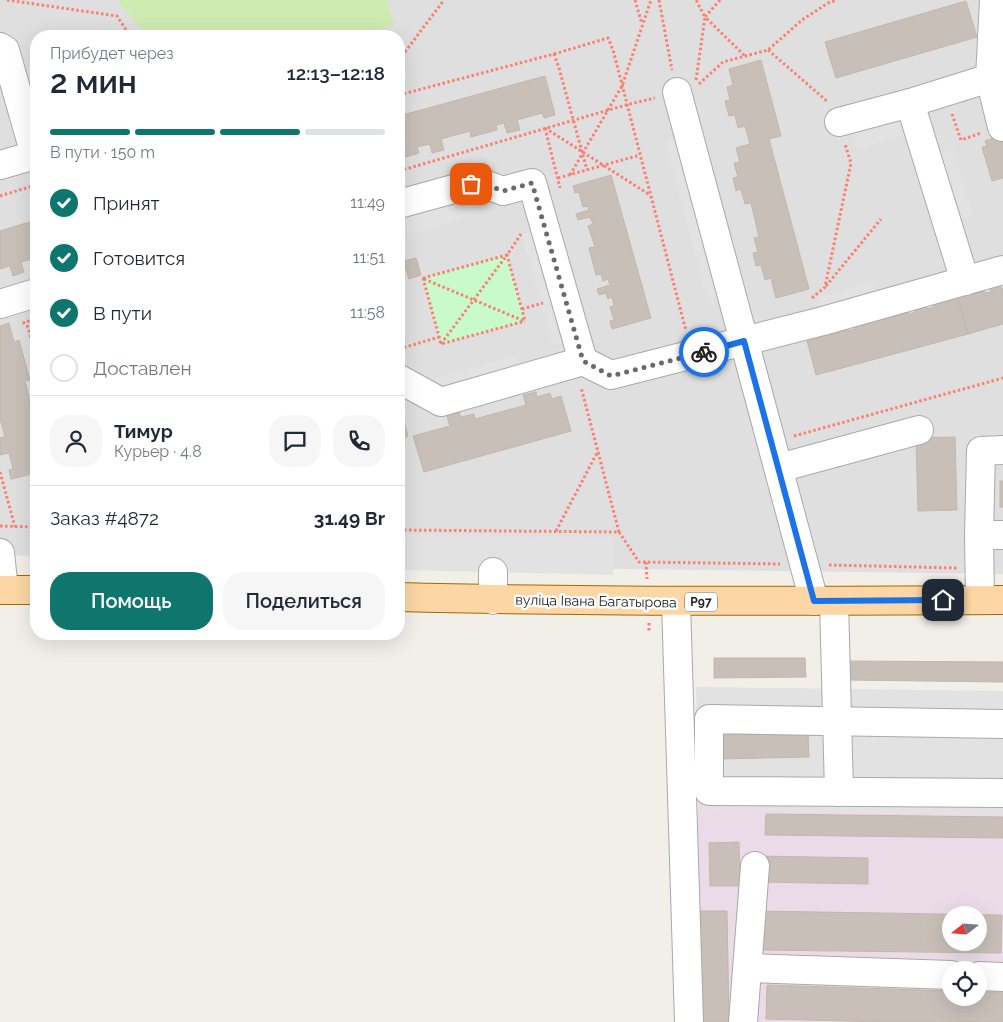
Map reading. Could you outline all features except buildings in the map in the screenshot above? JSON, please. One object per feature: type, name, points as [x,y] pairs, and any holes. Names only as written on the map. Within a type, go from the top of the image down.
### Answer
[{"type":"main road","points":[[2,590],[30,590]]},
{"type":"main road","name":"вуліца Івана Багатырова","points":[[405,597],[676,602],[991,600]]},
{"type":"lane","points":[[994,0],[990,78],[1002,127]]},
{"type":"lane","points":[[0,47],[5,50],[30,138]]},
{"type":"lane","points":[[833,113],[910,103],[990,78]]},
{"type":"lane","points":[[677,92],[779,468],[824,601],[838,720],[839,792]]},
{"type":"lane","points":[[910,103],[965,281]]},
{"type":"lane","points":[[0,165],[30,156]]},
{"type":"lane","points":[[405,202],[479,182],[503,191],[532,183],[582,372]]},
{"type":"lane","points":[[405,382],[441,402],[582,372],[611,376],[823,321],[1003,270]]},
{"type":"lane","points":[[0,304],[30,302]]},
{"type":"lane","points":[[779,468],[919,430]]},
{"type":"lane","points":[[991,600],[991,535],[981,451],[1003,450]]},
{"type":"lane","points":[[0,553],[2,590]]},
{"type":"lane","points":[[493,572],[493,600]]},
{"type":"lane","points":[[676,602],[689,1022]]},
{"type":"lane","points":[[1003,724],[709,719],[708,792],[1003,793]]},
{"type":"lane","points":[[743,1022],[755,866]]},
{"type":"lane","points":[[748,968],[942,975]]},
{"type":"lane","points":[[987,976],[1003,977]]},
{"type":"path","points":[[7,0],[116,16],[126,30]]},
{"type":"path","points":[[405,52],[444,0]]},
{"type":"path","points":[[635,0],[642,25]]},
{"type":"path","points":[[570,174],[622,86],[651,0]]},
{"type":"path","points":[[405,169],[544,128],[677,92],[659,0]]},
{"type":"path","points":[[696,0],[705,18],[746,56]]},
{"type":"path","points":[[720,0],[705,18],[695,88],[723,62],[768,50],[802,20],[837,0]]},
{"type":"path","points":[[824,0],[824,6]]},
{"type":"path","points":[[405,93],[608,38],[613,50],[687,334]]},
{"type":"path","points":[[768,50],[833,113]]},
{"type":"path","points":[[554,54],[588,170]]},
{"type":"path","points":[[944,92],[960,140],[1002,127]]},
{"type":"path","points":[[544,128],[651,196]]},
{"type":"path","points":[[544,128],[562,196]]},
{"type":"path","points":[[558,178],[640,155]]},
{"type":"path","points":[[825,287],[851,163]]},
{"type":"path","points":[[0,196],[30,186]]},
{"type":"path","points":[[808,302],[825,287],[881,219]]},
{"type":"path","points":[[441,344],[507,256],[521,234]]},
{"type":"path","points":[[423,278],[507,256]]},
{"type":"path","points":[[507,256],[525,321]]},
{"type":"path","points":[[423,278],[525,321]]},
{"type":"path","points":[[423,278],[441,344]]},
{"type":"path","points":[[522,309],[541,303]]},
{"type":"path","points":[[30,314],[28,327],[30,334]]},
{"type":"path","points":[[441,344],[525,321]]},
{"type":"path","points":[[405,346],[439,337]]},
{"type":"path","points":[[582,372],[598,450],[619,532],[639,562],[782,564]]},
{"type":"path","points":[[556,531],[598,450]]},
{"type":"path","points":[[0,472],[15,527]]},
{"type":"path","points":[[0,526],[30,527]]},
{"type":"path","points":[[405,530],[619,532]]},
{"type":"path","points":[[822,565],[959,568]]},
{"type":"shaded area","points":[[0,0],[1003,0],[1003,574],[405,566],[405,30],[30,30],[30,556],[0,555]]},
{"type":"shaded area","points":[[901,106],[910,133],[858,149],[850,122]]},
{"type":"shaded area","points":[[689,136],[730,293],[707,299],[665,142]]},
{"type":"shaded area","points":[[953,149],[973,215],[947,223],[927,157]]},
{"type":"shaded area","points":[[471,184],[479,214],[405,235],[405,202]]},
{"type":"shaded area","points":[[545,227],[576,339],[553,346],[521,234]]},
{"type":"shaded area","points":[[873,282],[880,305],[823,321],[817,298]]},
{"type":"shaded area","points":[[516,355],[523,378],[441,402],[434,379]]},
{"type":"shaded area","points":[[405,534],[614,538],[613,575],[405,570]]},
{"type":"shaded area","points":[[696,687],[1003,691],[1003,814],[698,810]]},
{"type":"shaded area","points":[[698,810],[1003,814],[1003,1022],[690,1022]]},
{"type":"green space","points":[[117,0],[387,0],[394,25],[375,30],[142,30]]},
{"type":"green space","points":[[507,255],[525,321],[441,344],[423,278]]},
{"type":"way so far","points":[[471,184],[479,182],[503,191],[532,183],[583,361],[611,376],[704,352]]},
{"type":"route","points":[[704,352],[744,341],[814,601],[943,600]]}]
